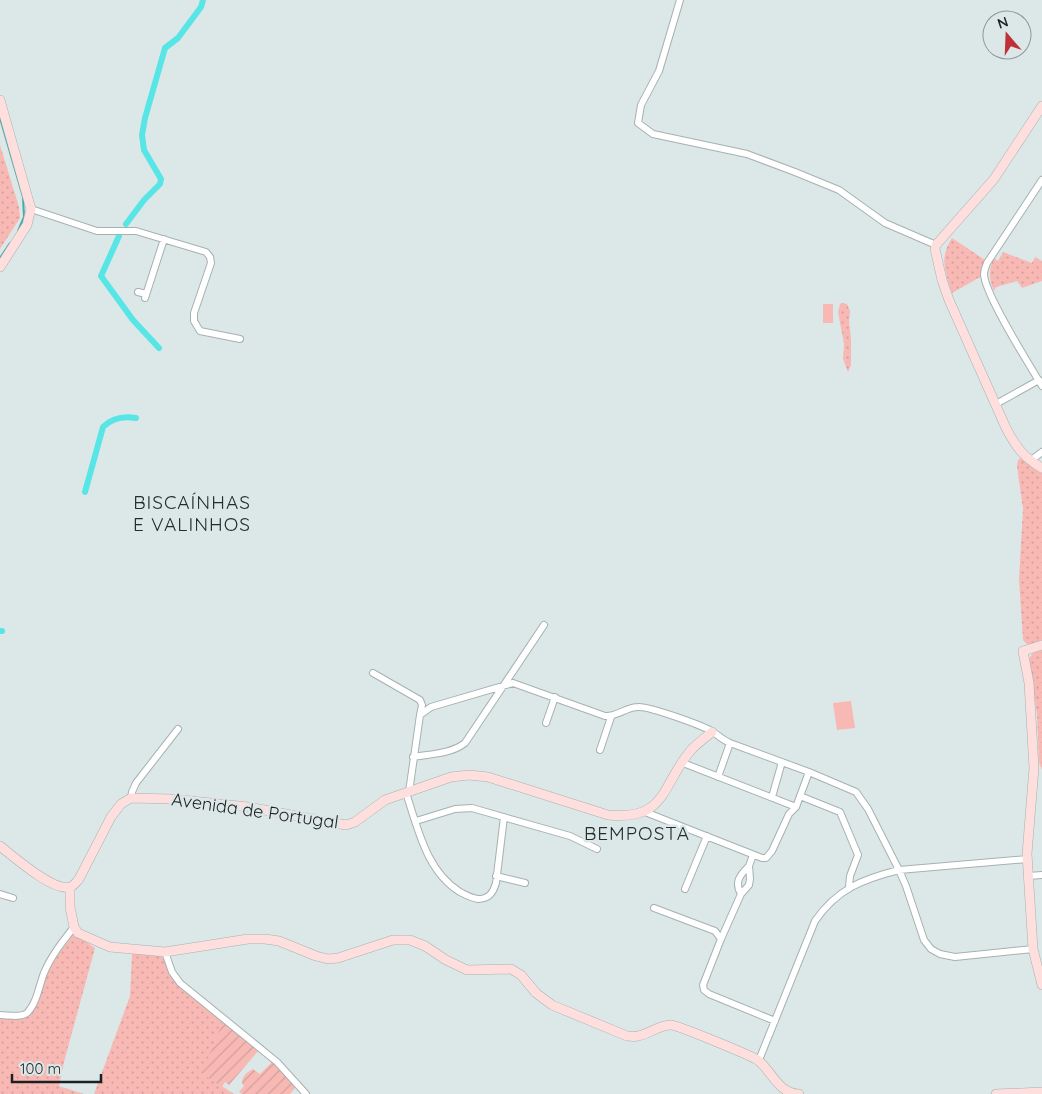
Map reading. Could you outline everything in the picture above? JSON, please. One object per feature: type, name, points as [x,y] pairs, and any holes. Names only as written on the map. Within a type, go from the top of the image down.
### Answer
[{"type":"street","points":[[680,0],[658,71],[641,105],[638,123],[653,134],[747,154],[795,172],[838,190],[885,222],[936,245]]},
{"type":"street","points":[[0,100],[31,209],[28,225],[0,266]]},
{"type":"street","points":[[1041,111],[994,179],[936,245],[936,253],[949,300],[1017,448],[1030,461],[1042,468]]},
{"type":"street","points":[[996,404],[1040,383],[995,303],[986,285],[984,274],[987,263],[1042,180]]},
{"type":"street","points":[[31,209],[97,231],[136,231],[206,252],[210,257],[209,271],[194,313],[194,321],[200,331],[240,339]]},
{"type":"street","points":[[138,292],[145,296],[164,239]]},
{"type":"street","points":[[1030,461],[1042,452]]},
{"type":"street","points":[[413,757],[458,749],[465,743],[544,625]]},
{"type":"street","points":[[1042,645],[1023,652],[1029,683],[1034,768],[1028,859],[1033,950],[1042,985]]},
{"type":"street","points":[[373,673],[420,700],[422,705],[407,792],[433,866],[442,878],[469,897],[478,899],[488,897],[493,892],[504,817]]},
{"type":"street","points":[[420,715],[431,708],[513,683],[605,716],[611,717],[639,706],[674,717],[712,732],[722,740],[809,772],[856,792],[868,809],[899,870],[924,940],[931,949],[940,954],[955,957],[1033,950]]},
{"type":"street","points":[[546,723],[555,697]]},
{"type":"street","points":[[600,750],[611,717]]},
{"type":"street","points":[[0,846],[40,877],[58,885],[70,887],[75,884],[111,816],[121,804],[131,798],[136,783],[178,729]]},
{"type":"street","points":[[645,812],[654,806],[661,797],[691,750],[712,732]]},
{"type":"street","points":[[718,777],[730,743]]},
{"type":"street","points":[[772,797],[782,762]]},
{"type":"street","points":[[683,763],[796,807]]},
{"type":"street","points":[[645,812],[762,858],[769,856],[784,822],[796,807],[809,772]]},
{"type":"street","name":"Avenida de Portugal","points":[[131,798],[172,799],[248,806],[346,825],[355,822],[385,800],[451,777],[479,775],[608,815],[621,816],[645,812]]},
{"type":"street","points":[[800,796],[835,809],[842,816],[858,855],[850,876],[849,887]]},
{"type":"street","points":[[416,821],[464,807],[472,808],[570,836],[597,849]]},
{"type":"street","points":[[685,890],[706,836]]},
{"type":"street","points":[[741,894],[737,888],[737,882],[749,866],[753,855]]},
{"type":"street","points":[[758,1060],[815,921],[836,896],[849,887],[899,870],[1028,859]]},
{"type":"street","points":[[749,866],[749,885],[741,894],[703,985],[704,990],[709,994],[775,1020]]},
{"type":"street","points":[[1029,876],[1042,875]]},
{"type":"street","points":[[496,876],[525,883]]},
{"type":"street","points":[[70,887],[70,907],[74,926],[78,933],[110,947],[165,952],[248,939],[265,939],[279,941],[328,959],[338,958],[393,940],[410,940],[425,946],[446,960],[467,970],[511,969],[521,975],[536,993],[552,1005],[617,1033],[627,1036],[638,1036],[670,1025],[684,1028],[758,1060],[778,1084],[786,1090],[799,1094]]},
{"type":"street","points":[[0,894],[13,898]]},
{"type":"street","points":[[654,908],[715,931],[721,939]]},
{"type":"street","points":[[0,1015],[26,1014],[32,1006],[44,973],[51,960],[74,926]]},
{"type":"street","points":[[165,952],[172,972],[180,983],[277,1062],[306,1094]]},
{"type":"street","points":[[996,1094],[1042,1092]]},
{"type":"shaded area","points":[[0,145],[19,207],[20,218],[0,249]]},
{"type":"shaded area","points":[[952,238],[985,260],[981,269],[982,276],[952,293],[945,271],[944,258]]},
{"type":"shaded area","points":[[1003,252],[1032,263],[1035,257],[1042,261],[1042,281],[1022,288],[1017,281],[996,287],[994,291],[990,279],[990,270],[994,258],[998,261]]},
{"type":"shaded area","points":[[842,303],[847,304],[850,311],[851,365],[848,372],[843,359],[844,344],[838,312]]},
{"type":"shaded area","points":[[823,304],[833,304],[833,323],[823,323]]},
{"type":"shaded area","points":[[1021,458],[1042,471],[1042,641],[1032,644],[1027,644],[1023,640],[1019,579],[1023,509],[1017,466],[1018,460]]},
{"type":"shaded area","points":[[1042,648],[1042,770],[1039,762],[1037,714],[1029,659],[1032,654]]},
{"type":"shaded area","points":[[851,701],[855,728],[837,730],[833,703]]},
{"type":"shaded area","points":[[75,934],[95,948],[59,1086],[84,1094],[0,1094],[0,1017],[29,1017],[39,998],[49,968],[72,935]]},
{"type":"shaded area","points":[[132,953],[161,956],[165,960],[175,982],[223,1020],[203,1074],[234,1094],[94,1094],[130,996]]},
{"type":"shaded area","points":[[223,1020],[259,1050],[229,1085],[225,1082],[222,1087],[202,1074]]},
{"type":"shaded area","points":[[272,1062],[296,1087],[290,1094],[242,1094],[239,1092],[244,1086],[242,1081],[247,1073],[253,1069],[260,1074]]},
{"type":"waterway","points":[[126,224],[144,200],[160,184],[161,179],[144,150],[142,135],[165,48],[178,38],[201,7],[203,0]]},
{"type":"waterway","points":[[0,118],[23,197],[24,217],[18,231]]},
{"type":"waterway","points":[[119,236],[101,276],[133,320],[159,348]]},
{"type":"waterway","points":[[0,258],[10,243]]},
{"type":"waterway","points":[[85,492],[103,427],[118,418],[136,418]]},
{"type":"district","name":"BISCAÍNHAS E VALINHOS","points":[[192,513]]},
{"type":"district","name":"BEMPOSTA","points":[[637,833]]}]
